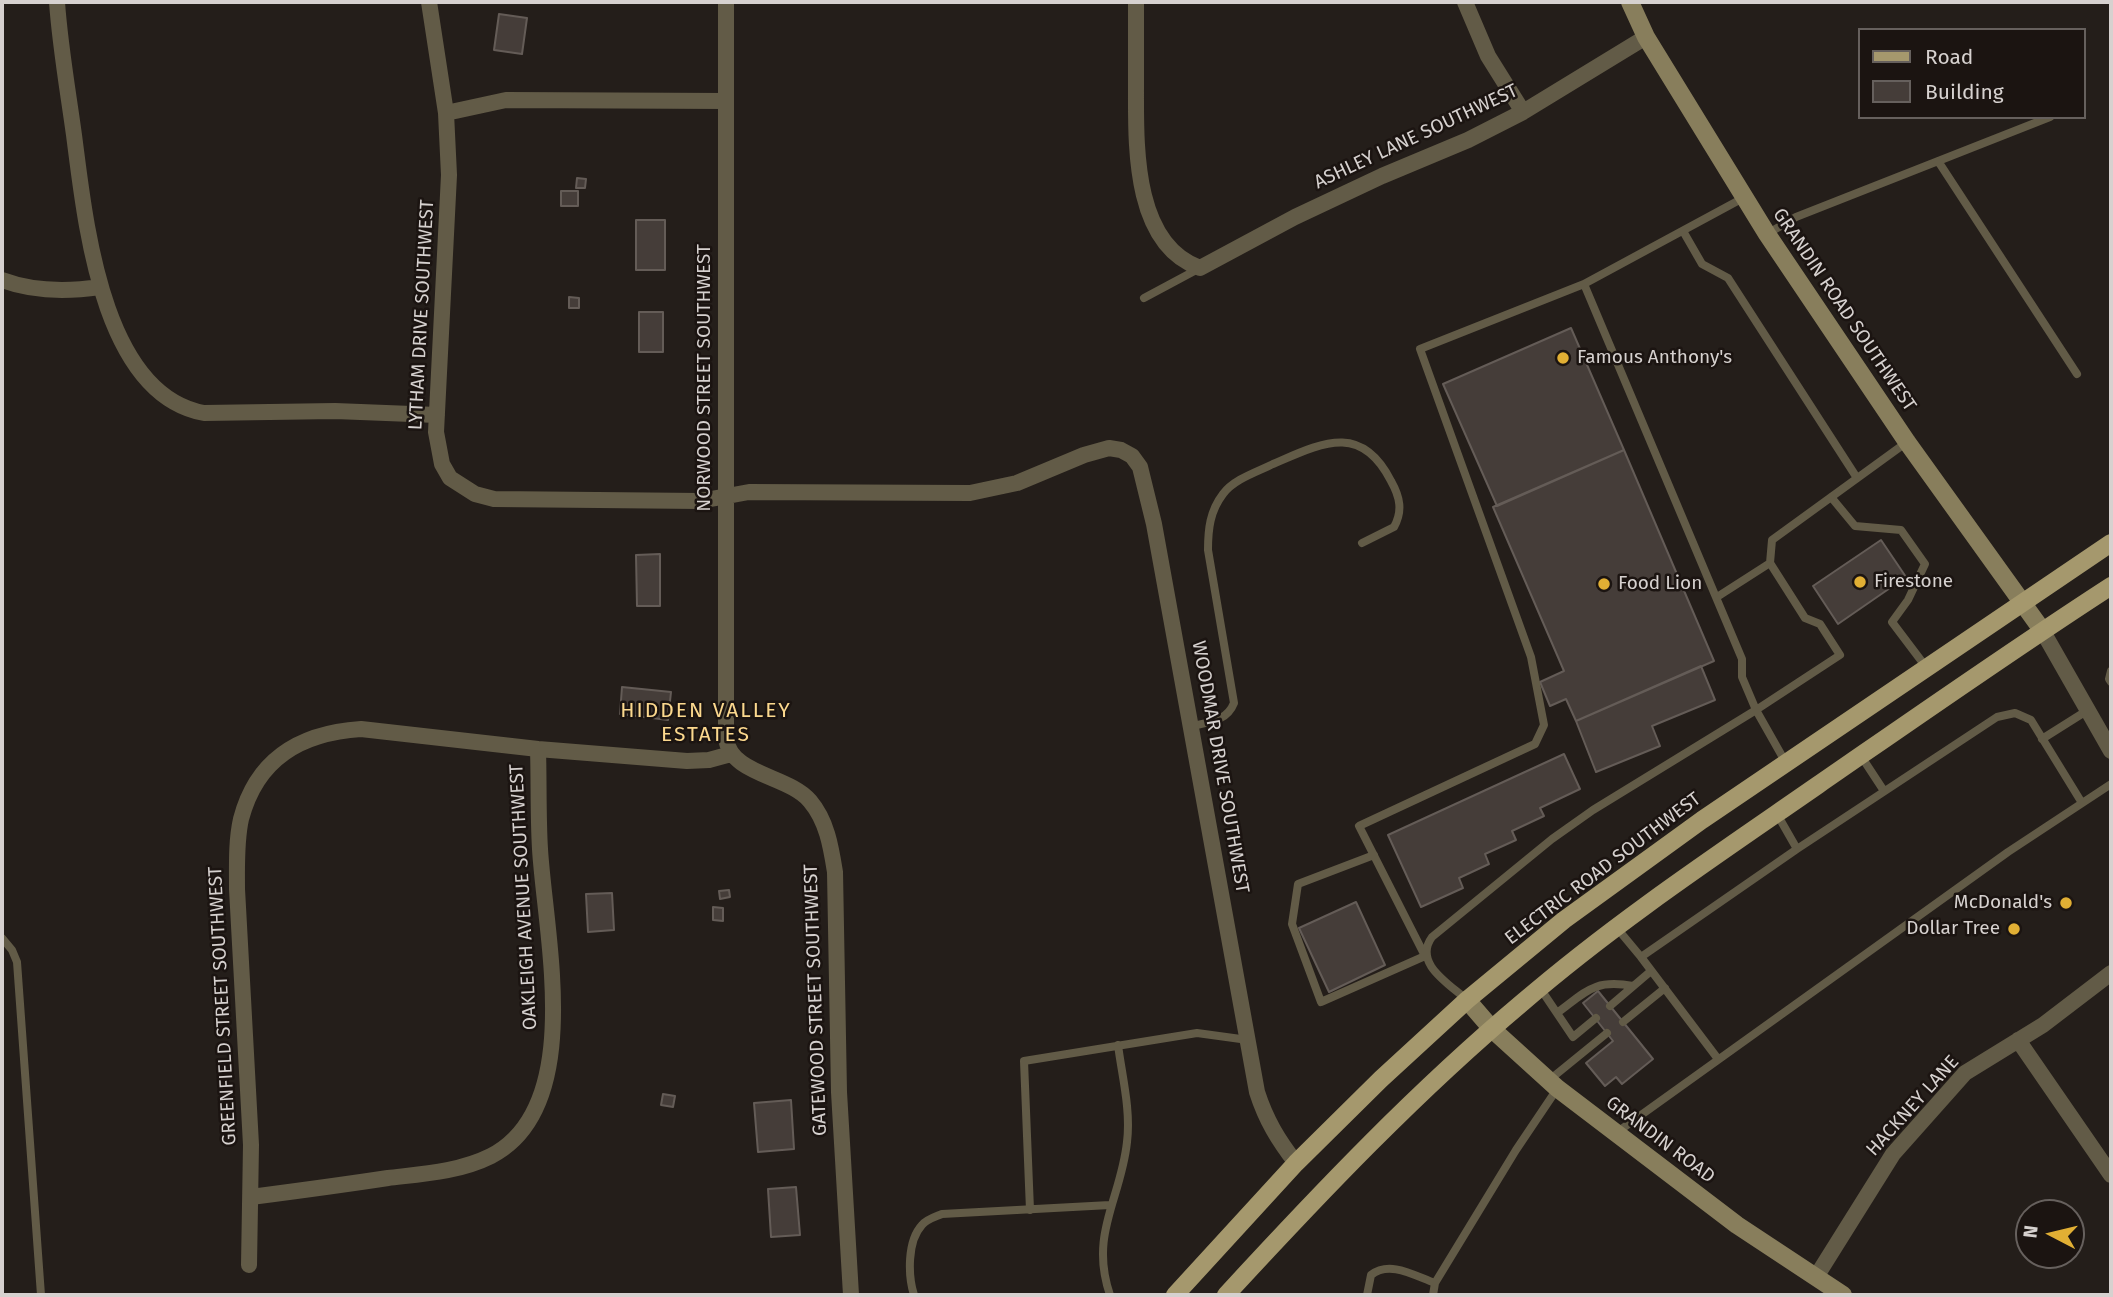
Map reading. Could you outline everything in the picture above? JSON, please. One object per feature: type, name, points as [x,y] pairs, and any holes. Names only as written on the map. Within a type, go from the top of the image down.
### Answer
[{"type":"main road","name":"ELECTRIC ROAD SOUTHWEST","points":[[1175,1295],[1296,1163],[1381,1079],[1467,1000],[1564,920],[1702,820],[2111,543]]},
{"type":"main road","points":[[1226,1295],[1346,1166],[1412,1100],[1540,987],[1616,927],[1728,846],[2042,630],[2111,586]]},
{"type":"street","points":[[57,2],[85,221],[100,287],[118,331],[140,370],[154,388],[187,410],[204,413],[335,411],[437,415]]},
{"type":"street","name":"LYTHAM DRIVE SOUTHWEST","points":[[429,2],[446,113],[449,175],[437,441],[442,464],[450,478],[475,494],[494,499],[700,501],[749,492],[970,493],[1017,483],[1052,468]]},
{"type":"street","name":"NORWOOD STREET SOUTHWEST","points":[[726,2],[726,738],[731,754]]},
{"type":"street","points":[[1136,2],[1136,147],[1143,193],[1159,233],[1174,254],[1200,268]]},
{"type":"street","points":[[1465,2],[1488,56],[1523,112]]},
{"type":"street","name":"GRANDIN ROAD SOUTHWEST","points":[[1630,2],[1646,37],[1767,234],[1907,442],[2042,630]]},
{"type":"street","name":"ASHLEY LANE SOUTHWEST","points":[[1200,268],[1295,217],[1468,140],[1523,112],[1646,37]]},
{"type":"street","points":[[446,113],[506,100],[726,102]]},
{"type":"street","points":[[2,280],[43,290],[72,291],[100,287]]},
{"type":"street","name":"WOODMAR DRIVE SOUTHWEST","points":[[1052,468],[1109,447],[1132,456],[1140,467],[1154,524],[1192,726],[1257,1092],[1265,1117],[1296,1163]]},
{"type":"street","points":[[2042,630],[2110,748]]},
{"type":"street","name":"GREENFIELD STREET SOUTHWEST","points":[[248,1265],[251,1145],[237,850],[241,821],[249,795],[258,778],[274,760],[293,746],[315,736],[361,729],[538,749],[687,761],[709,760],[731,754]]},
{"type":"street","name":"OAKLEIGH AVENUE SOUTHWEST","points":[[251,1197],[454,1170],[492,1156],[509,1145],[524,1128],[537,1107],[547,1073],[554,1015],[540,848],[538,749]]},
{"type":"street","name":"GATEWOOD STREET SOUTHWEST","points":[[731,754],[740,763],[803,793],[822,817],[830,842],[835,872],[839,1091],[851,1295]]},
{"type":"street","name":"HACKNEY LANE","points":[[1816,1277],[1894,1154],[1965,1073],[2043,1025],[2111,973]]},
{"type":"street","name":"GRANDIN ROAD","points":[[1467,1000],[1492,1029],[1553,1084],[1737,1225],[1843,1295]]},
{"type":"street","points":[[2018,1040],[2111,1175]]},
{"type":"lane","points":[[1767,234],[1796,217],[2045,119]]},
{"type":"lane","points":[[1938,161],[2077,374]]},
{"type":"lane","points":[[1467,1000],[1430,967],[1359,826],[1535,744],[1544,725],[1531,657],[1420,349],[1584,285],[1745,197]]},
{"type":"lane","points":[[1683,231],[1702,264],[1728,278],[1857,478]]},
{"type":"lane","points":[[1144,299],[1200,268]]},
{"type":"lane","points":[[1584,285],[1742,659],[1742,677],[1756,710],[1786,763]]},
{"type":"lane","points":[[1425,956],[1427,944],[1432,937],[1552,839],[1625,789],[1756,710],[1840,655],[1820,624],[1805,618],[1770,563],[1772,540],[1907,442]]},
{"type":"lane","points":[[1192,726],[1224,718],[1231,712],[1234,703],[1208,550],[1208,529],[1212,514],[1229,487],[1319,444],[1358,444],[1373,455],[1385,470],[1399,496],[1400,509],[1394,527],[1362,543]]},
{"type":"lane","points":[[1831,497],[1855,526],[1901,530],[1925,564],[1908,600],[1892,622],[1926,667]]},
{"type":"lane","points":[[1717,597],[1770,563]]},
{"type":"lane","points":[[2111,671],[2111,682]]},
{"type":"lane","points":[[2042,739],[2088,710]]},
{"type":"lane","points":[[1641,957],[1797,849],[1997,717],[2015,713],[2031,720],[2082,803]]},
{"type":"lane","points":[[1861,756],[1884,791]]},
{"type":"lane","points":[[1616,1133],[2008,852],[2111,784]]},
{"type":"lane","points":[[1777,814],[1797,849]]},
{"type":"lane","points":[[1374,855],[1298,884],[1292,924],[1321,1002],[1425,956]]},
{"type":"lane","points":[[1616,927],[1718,1059]]},
{"type":"lane","points":[[2,938],[12,950],[17,962],[41,1295]]},
{"type":"lane","points":[[1610,1006],[1651,971]]},
{"type":"lane","points":[[1557,1013],[1592,988],[1612,982],[1633,986]]},
{"type":"lane","points":[[1540,987],[1584,1052]]},
{"type":"lane","points":[[1623,1022],[1665,988]]},
{"type":"lane","points":[[1573,1037],[1595,1018]]},
{"type":"lane","points":[[1030,1210],[1024,1061],[1197,1033],[1248,1040]]},
{"type":"lane","points":[[1433,1295],[1435,1283],[1553,1084],[1584,1052],[1608,1033]]},
{"type":"lane","points":[[1110,1295],[1102,1258],[1104,1233],[1122,1169],[1128,1116],[1118,1045]]},
{"type":"lane","points":[[914,1295],[911,1254],[915,1237],[929,1219],[942,1214],[1110,1205]]},
{"type":"lane","points":[[1367,1295],[1371,1275],[1379,1269],[1391,1268],[1435,1283]]},
{"type":"building","points":[[499,14],[527,18],[522,54],[494,50]]},
{"type":"building","points":[[577,178],[586,179],[585,188],[576,188]]},
{"type":"building","points":[[561,191],[578,191],[578,206],[561,206]]},
{"type":"building","points":[[636,220],[665,220],[665,270],[636,270]]},
{"type":"building","points":[[569,297],[579,298],[579,308],[569,308]]},
{"type":"building","points":[[639,312],[663,312],[663,352],[639,352]]},
{"type":"building","points":[[1571,328],[1624,450],[1497,506],[1443,384]]},
{"type":"building","name":"Food Lion","points":[[1624,450],[1714,661],[1576,721],[1566,699],[1550,706],[1540,682],[1564,671],[1493,507]]},
{"type":"building","name":"Firestone","points":[[1881,540],[1906,577],[1838,624],[1813,586]]},
{"type":"building","points":[[660,554],[660,606],[637,606],[636,555]]},
{"type":"building","points":[[1701,666],[1715,700],[1652,726],[1660,746],[1596,772],[1576,721]]},
{"type":"building","points":[[622,687],[671,692],[668,720],[620,714]]},
{"type":"building","points":[[1564,754],[1580,789],[1540,808],[1544,816],[1512,831],[1516,840],[1485,854],[1489,864],[1459,878],[1463,888],[1421,907],[1388,835]]},
{"type":"building","points":[[729,890],[730,897],[720,899],[719,891]]},
{"type":"building","points":[[612,893],[614,930],[588,932],[586,894]]},
{"type":"building","points":[[1356,902],[1385,965],[1329,992],[1299,928]]},
{"type":"building","points":[[713,907],[723,908],[723,921],[713,920]]},
{"type":"building","points":[[1598,991],[1653,1059],[1622,1084],[1616,1077],[1605,1086],[1586,1063],[1613,1041],[1583,1003]]},
{"type":"building","points":[[663,1094],[675,1096],[673,1107],[661,1105]]},
{"type":"building","points":[[791,1100],[794,1149],[758,1152],[754,1103]]},
{"type":"building","points":[[796,1187],[800,1235],[771,1237],[768,1189]]},
{"type":"place","name":"Famous Anthony's","points":[[1563,358]]},
{"type":"place","name":"Firestone","points":[[1860,582]]},
{"type":"place","name":"Food Lion","points":[[1604,584]]},
{"type":"place","name":"McDonald's","points":[[2066,903]]},
{"type":"place","name":"Dollar Tree","points":[[2014,929]]},
{"type":"district","name":"HIDDEN VALLEY ESTATES","points":[[706,723]]}]
